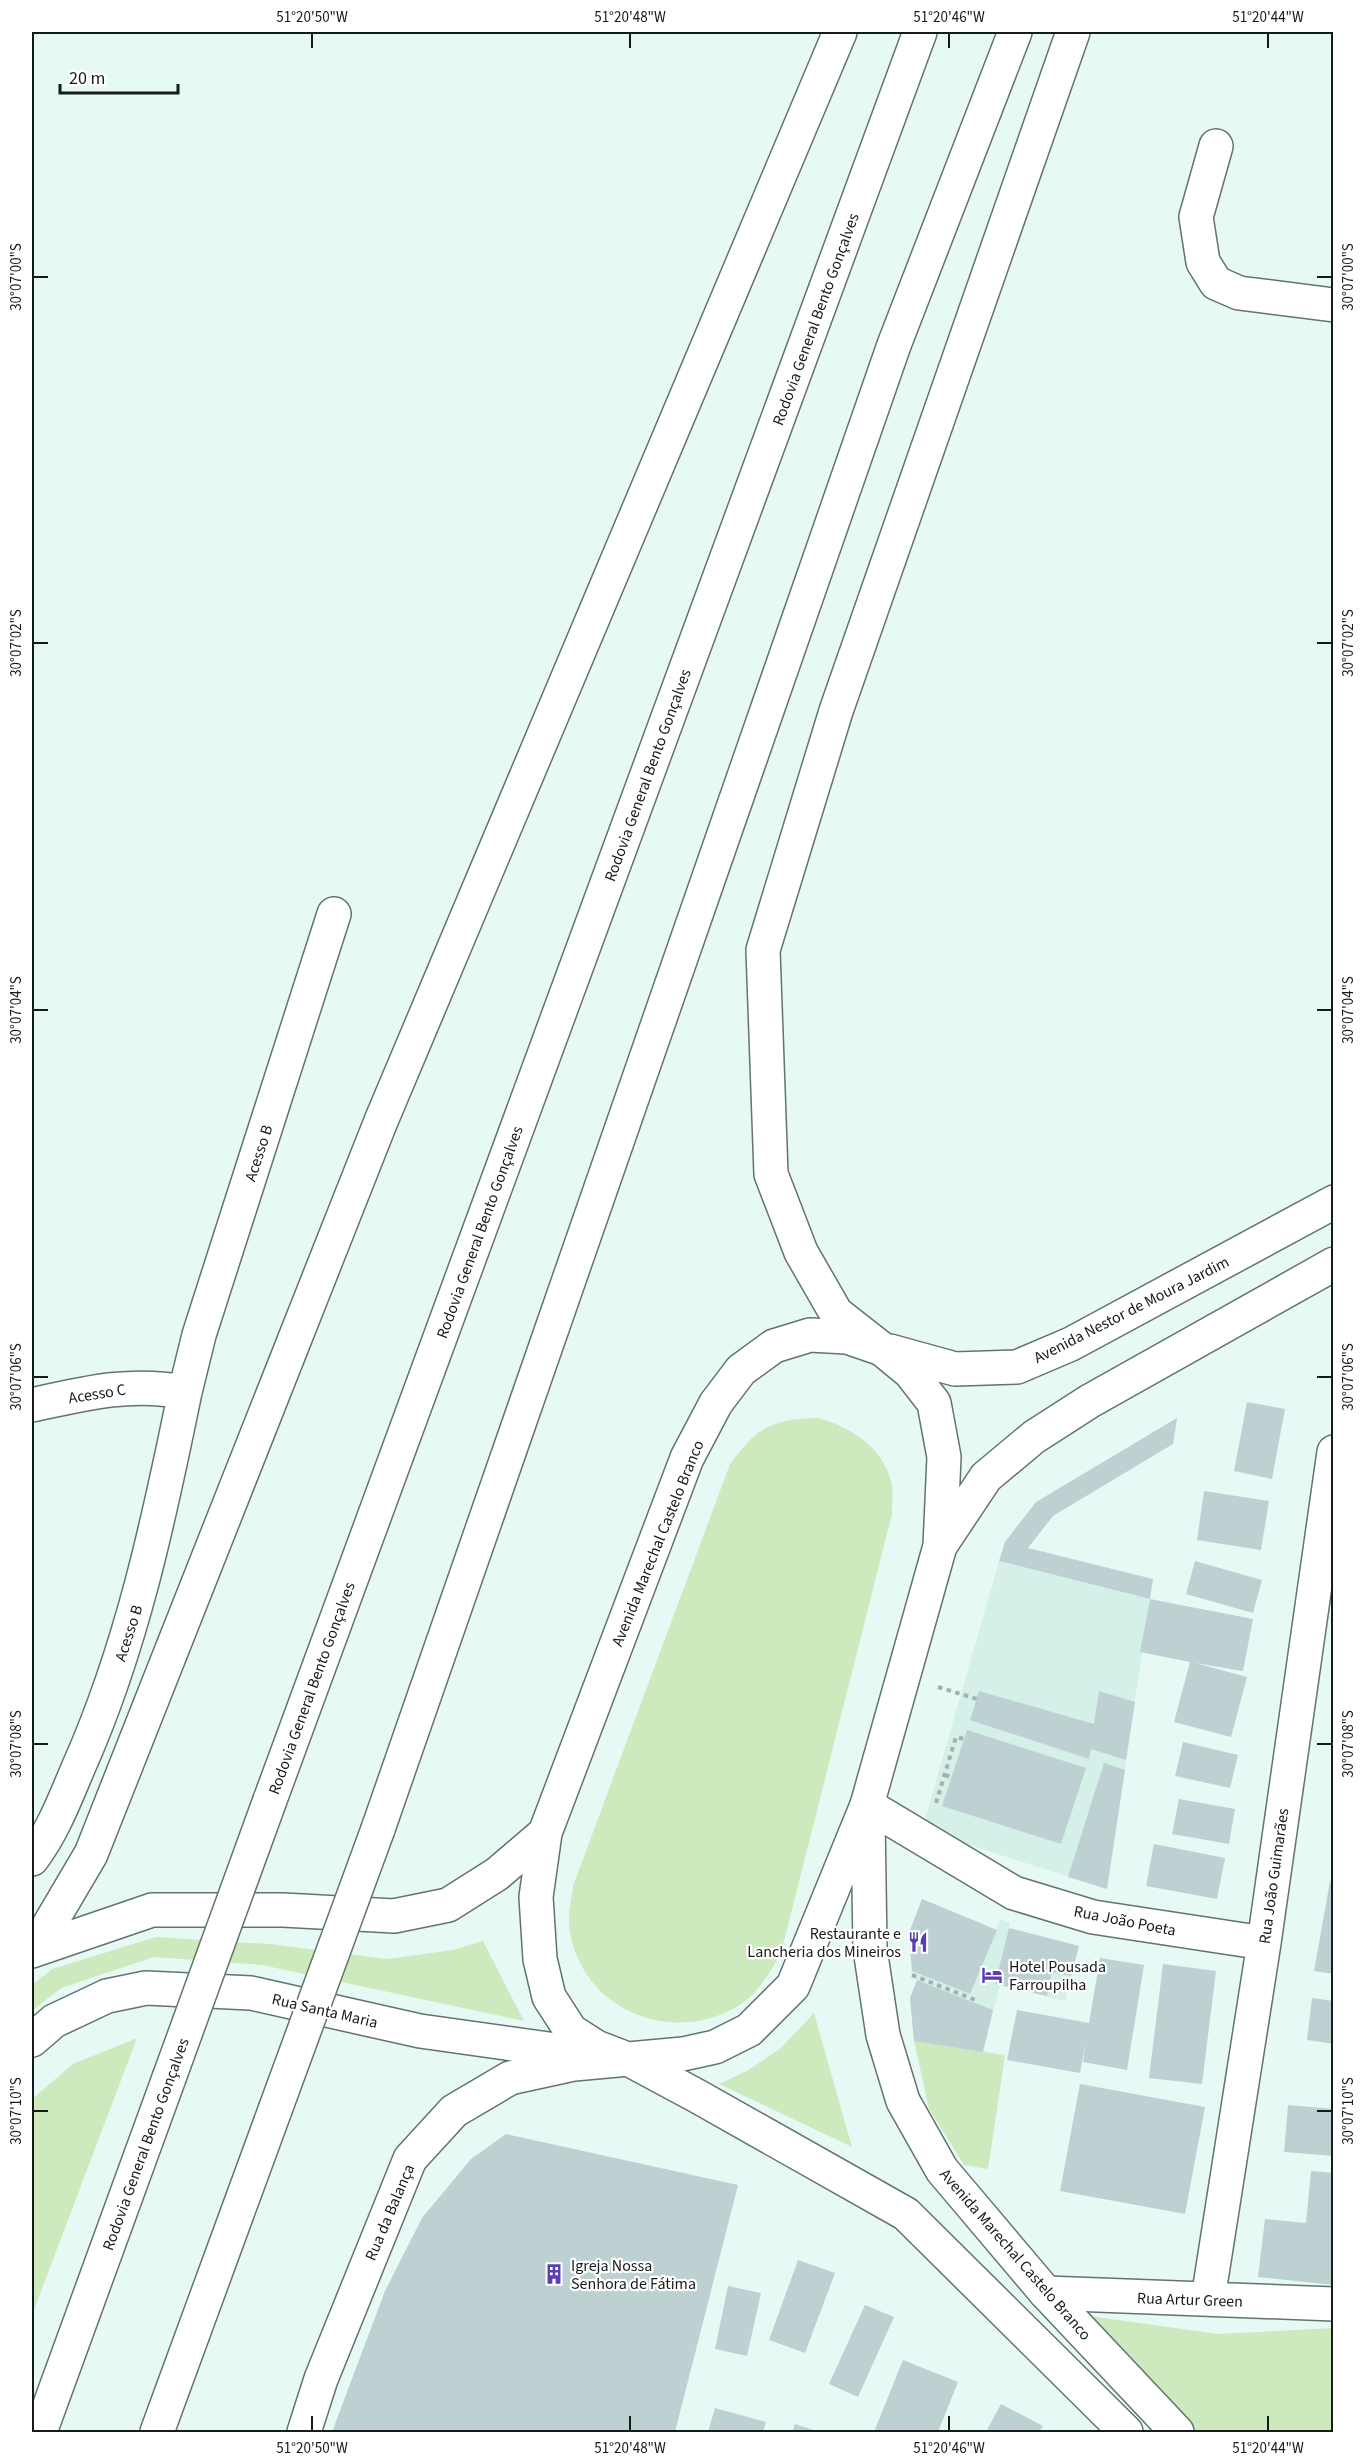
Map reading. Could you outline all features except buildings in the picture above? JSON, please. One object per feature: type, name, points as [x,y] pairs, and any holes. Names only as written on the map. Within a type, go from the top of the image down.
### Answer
[{"type":"main road","points":[[33,1950],[91,1854],[381,1121],[840,32]]},
{"type":"main road","name":"Rodovia General Bento Gonçalves","points":[[40,2433],[270,1800],[921,32]]},
{"type":"main road","points":[[157,2433],[378,1829],[890,356],[1015,32]]},
{"type":"main road","points":[[882,1349],[836,1313],[801,1252],[771,1174],[764,950],[836,711],[1073,32]]},
{"type":"main road","points":[[1216,146],[1196,217],[1203,262],[1216,283],[1239,293],[1334,305]]},
{"type":"main road","name":"Acesso B","points":[[32,1859],[49,1836],[93,1736],[135,1611],[161,1508],[174,1390],[199,1335],[334,914]]},
{"type":"main road","name":"Avenida Nestor de Moura Jardim","points":[[882,1349],[955,1369],[1017,1367],[1071,1344],[1334,1202]]},
{"type":"main road","points":[[940,1546],[986,1477],[1034,1437],[1100,1396],[1334,1264]]},
{"type":"main road","name":"Avenida Marechal Castelo Branco","points":[[630,2060],[683,2054],[715,2047],[748,2030],[793,1986],[867,1805],[940,1546],[944,1457],[934,1403],[910,1372],[882,1349],[847,1337],[810,1335],[774,1346],[741,1370],[716,1403],[687,1458],[545,1833],[536,1897],[540,1959],[549,1997],[571,2031],[596,2047],[630,2060],[906,2214],[1111,2426]]},
{"type":"main road","name":"Acesso C","points":[[32,1405],[115,1388],[174,1390]]},
{"type":"main road","name":"Rua João Guimarães","points":[[1208,2300],[1264,1943],[1334,1452]]},
{"type":"main road","name":"Avenida Marechal Castelo Branco","points":[[867,1805],[870,1949],[884,2035],[903,2101],[942,2170],[1046,2293],[1177,2433]]},
{"type":"main road","name":"Rua João Poeta","points":[[867,1805],[1014,1893],[1093,1917],[1264,1943]]},
{"type":"main road","points":[[33,1950],[152,1910],[283,1910],[394,1916],[448,1905],[496,1874],[545,1833]]},
{"type":"main road","name":"Rua Santa Maria","points":[[32,2040],[54,2021],[107,1996],[146,1988],[251,1993],[420,2031],[630,2060]]},
{"type":"main road","name":"Rua da Balança","points":[[304,2433],[321,2379],[410,2159],[454,2111],[510,2078],[574,2064],[630,2060]]},
{"type":"main road","name":"Rua Artur Green","points":[[1046,2293],[1334,2304]]},
{"type":"path","points":[[935,1807],[956,1737],[964,1739]]},
{"type":"path","points":[[945,1775],[951,1777]]},
{"type":"path","points":[[870,1949],[912,1975],[978,2001]]},
{"type":"shaded area","points":[[999,1561],[1150,1599],[1107,1889],[922,1830]]},
{"type":"shaded area","name":"Hotel Pousada Farroupilha","points":[[922,1899],[996,1930],[1001,1919],[1010,1923],[1009,1928],[1079,1946],[1065,2001],[1000,1985],[983,2052],[914,2041],[910,1998],[917,1980],[912,1978],[909,1933]]},
{"type":"green space","points":[[819,1418],[855,1434],[875,1450],[888,1473],[892,1486],[892,1514],[781,1953],[757,1989],[738,2006],[711,2018],[683,2022],[656,2020],[630,2011],[607,1997],[589,1977],[575,1952],[569,1923],[573,1886],[730,1464],[749,1441],[767,1428],[789,1420]]},
{"type":"green space","points":[[156,1937],[270,1944],[387,1959],[453,1950],[483,1941],[524,2021],[262,1965],[154,1957],[61,1988],[32,2011],[32,1985],[52,1969]]},
{"type":"green space","points":[[814,2013],[852,2147],[719,2084],[747,2071],[781,2048]]},
{"type":"green space","points":[[137,2038],[32,2315],[32,2099],[73,2064]]},
{"type":"green space","points":[[914,2041],[1005,2055],[988,2169],[964,2165],[929,2109]]},
{"type":"green space","points":[[1075,2314],[1218,2334],[1333,2328],[1333,2432],[1188,2432]]},
{"type":"place","name":"Restaurante e Lancheria dos Mineiros","points":[[918,1942]]},
{"type":"place","name":"Hotel Pousada Farroupilha","points":[[992,1975]]},
{"type":"place","name":"Igreja Nossa Senhora de Fátima","points":[[554,2274]]}]
